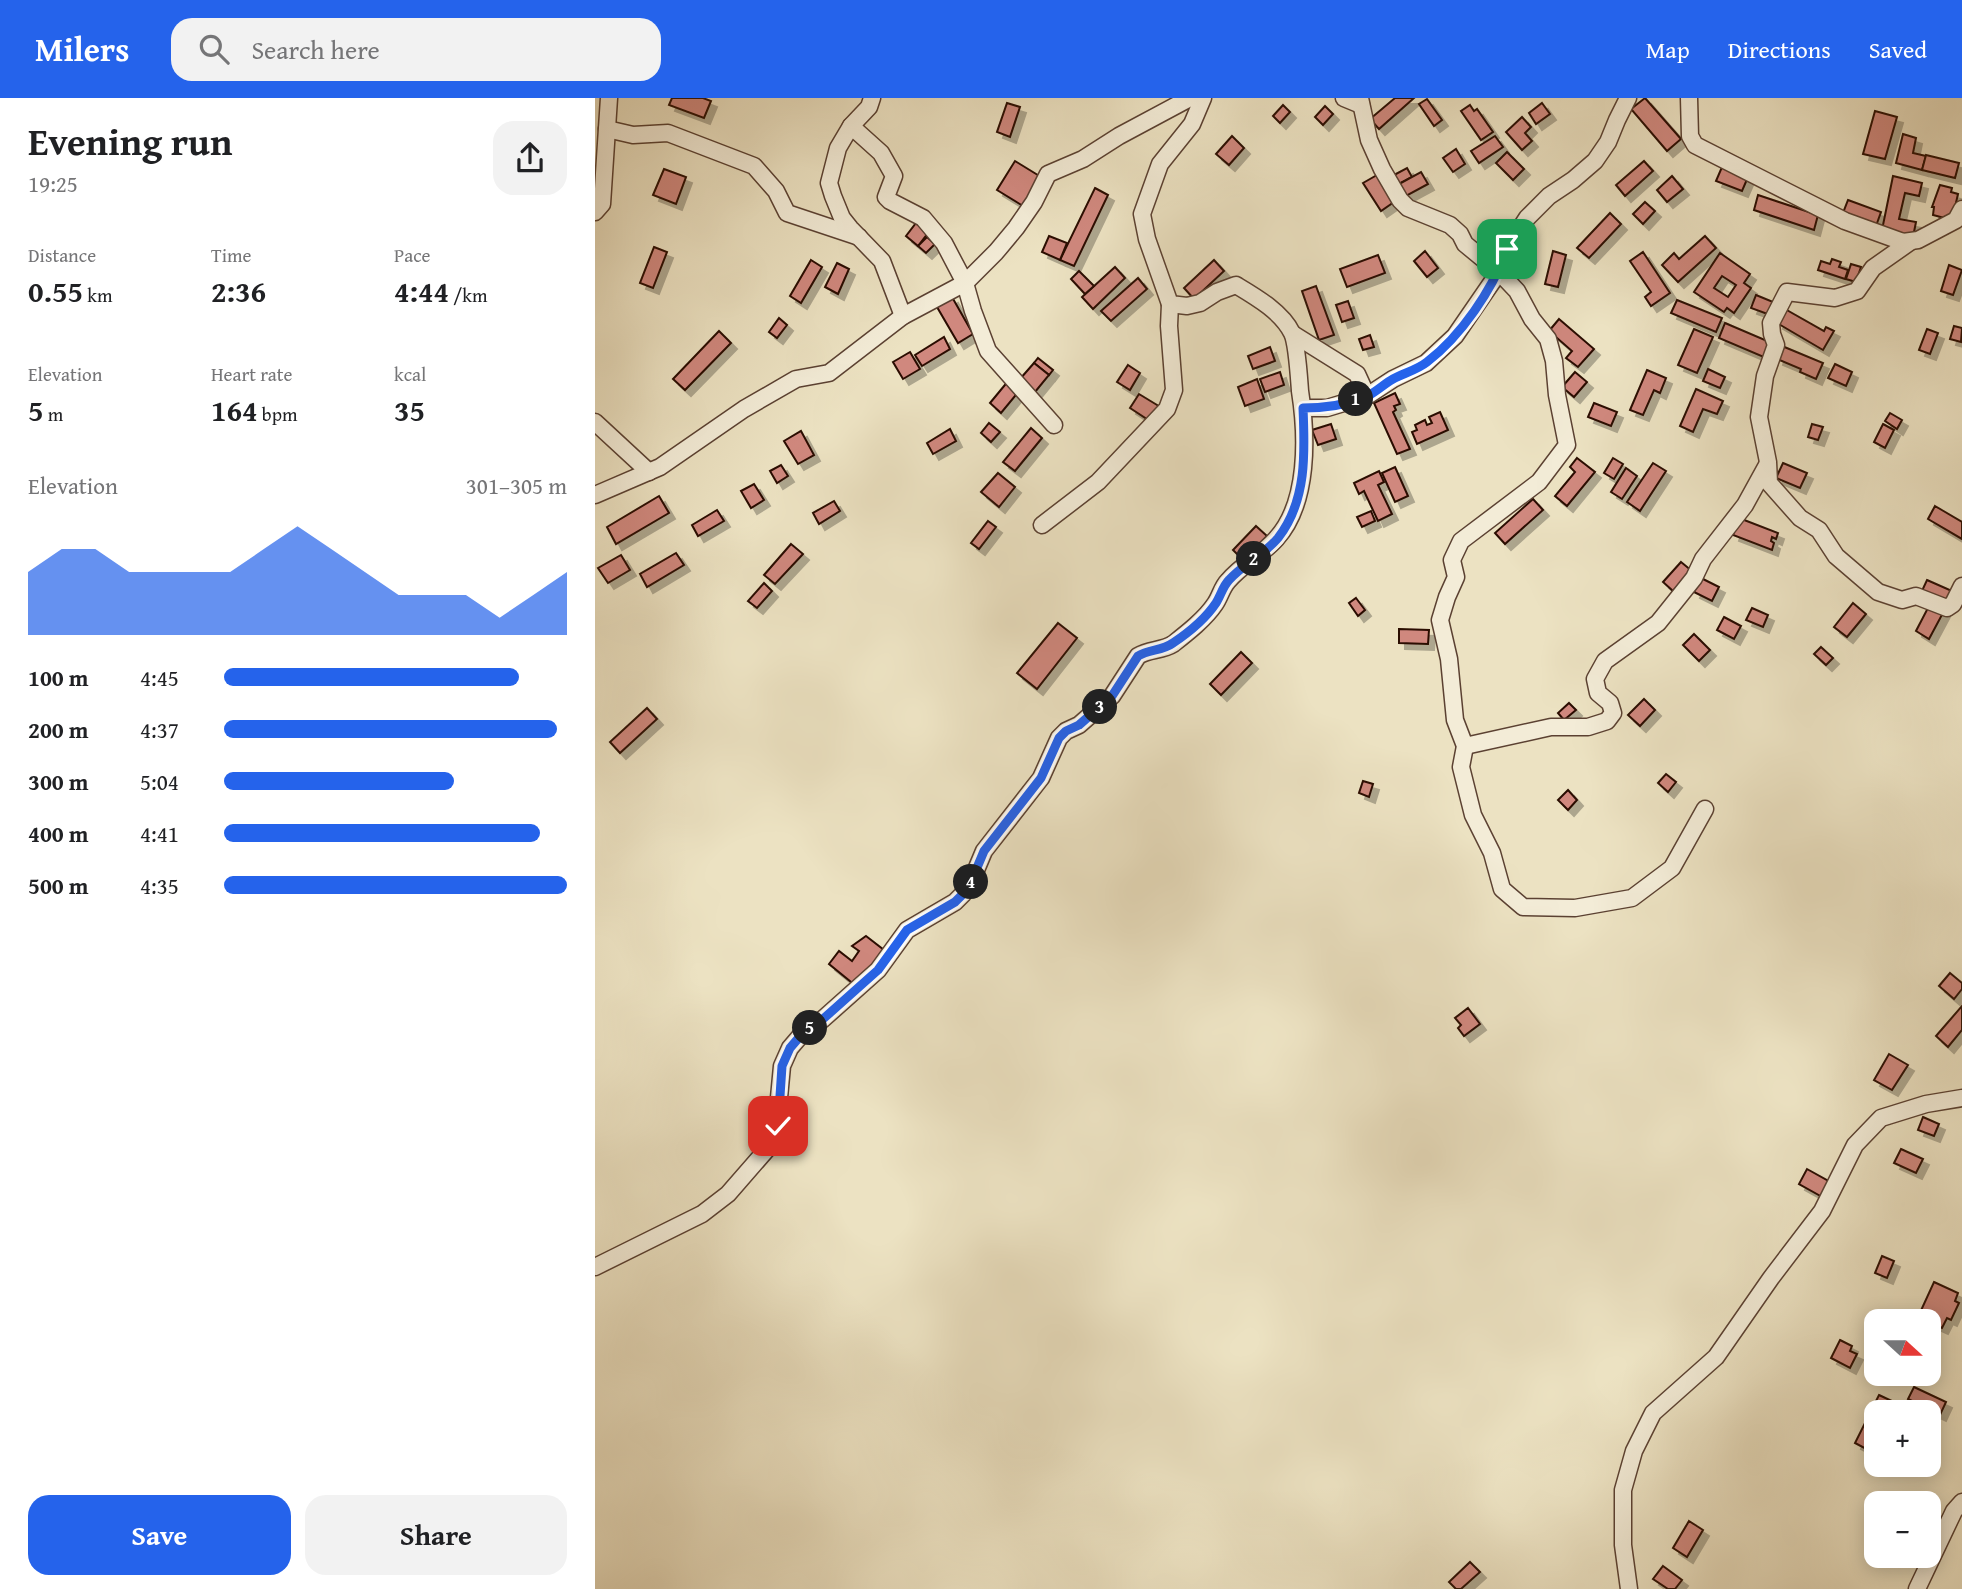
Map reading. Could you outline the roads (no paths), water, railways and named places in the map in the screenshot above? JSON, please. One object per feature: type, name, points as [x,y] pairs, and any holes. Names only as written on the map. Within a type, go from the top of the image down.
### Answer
[{"type":"street","points":[[595,212],[602,204],[609,98]]},
{"type":"street","points":[[872,98],[869,107],[851,126],[838,148],[829,183],[842,218],[882,261],[903,316]]},
{"type":"street","points":[[595,495],[660,467],[744,409],[796,379],[829,373],[903,316],[965,283],[1016,228],[1034,202],[1048,174],[1083,159],[1119,136],[1190,98]]},
{"type":"street","points":[[1042,524],[1098,482],[1167,409],[1174,390],[1170,304],[1147,239],[1142,214],[1160,164],[1192,124],[1203,98]]},
{"type":"street","points":[[1344,98],[1361,102],[1369,140],[1400,200],[1408,208],[1450,225],[1460,234],[1465,244],[1499,272],[1517,291],[1532,319],[1548,339],[1554,361],[1557,395],[1567,445],[1539,482],[1461,541],[1452,560],[1456,577],[1440,620],[1449,659],[1455,720],[1465,746],[1461,767],[1473,815],[1492,853],[1502,889],[1523,907],[1575,908],[1632,898],[1672,868],[1705,809]]},
{"type":"street","points":[[1303,408],[1327,408],[1367,396],[1393,379],[1426,363],[1455,336],[1499,272],[1507,249],[1527,219],[1549,196],[1595,161],[1608,142],[1628,98]]},
{"type":"street","points":[[1689,98],[1690,136],[1695,145],[1845,221],[1903,242],[1910,242],[1956,220],[1962,209]]},
{"type":"street","points":[[851,126],[881,153],[894,176],[886,197],[923,218],[944,243],[965,283],[988,351],[1055,425]]},
{"type":"street","points":[[607,129],[633,135],[669,133],[754,166],[776,191],[787,213],[859,237]]},
{"type":"street","points":[[1910,242],[1873,268],[1857,291],[1835,298],[1787,292],[1772,323],[1776,345],[1765,376],[1759,417],[1768,462],[1769,483],[1801,518],[1819,530],[1836,556],[1878,592],[1902,600],[1916,596],[1947,608],[1953,604],[1962,586]]},
{"type":"street","points":[[1170,304],[1187,306],[1200,303],[1217,292],[1236,285],[1277,314],[1293,334],[1357,374],[1367,396]]},
{"type":"street","points":[[595,1267],[702,1214],[728,1194],[775,1140],[782,1066],[790,1048],[802,1034],[878,970],[907,930],[955,902],[963,894],[984,851],[1041,778],[1054,746],[1066,731],[1079,725],[1112,696],[1138,656],[1172,644],[1205,616],[1216,603],[1226,583],[1238,570],[1260,555],[1279,537],[1294,509],[1303,477],[1303,408],[1293,334]]},
{"type":"street","points":[[595,422],[649,472]]},
{"type":"street","points":[[1465,746],[1551,727],[1588,727],[1607,721],[1613,713],[1610,703],[1598,693],[1595,679],[1605,661],[1658,623],[1694,578],[1703,559],[1745,505],[1768,462]]},
{"type":"street","points":[[1629,1589],[1623,1545],[1623,1490],[1634,1451],[1653,1413],[1716,1357],[1822,1211],[1855,1145],[1881,1118],[1926,1104],[1962,1098]]},
{"type":"street","points":[[1917,1589],[1954,1511],[1962,1502]]}]
